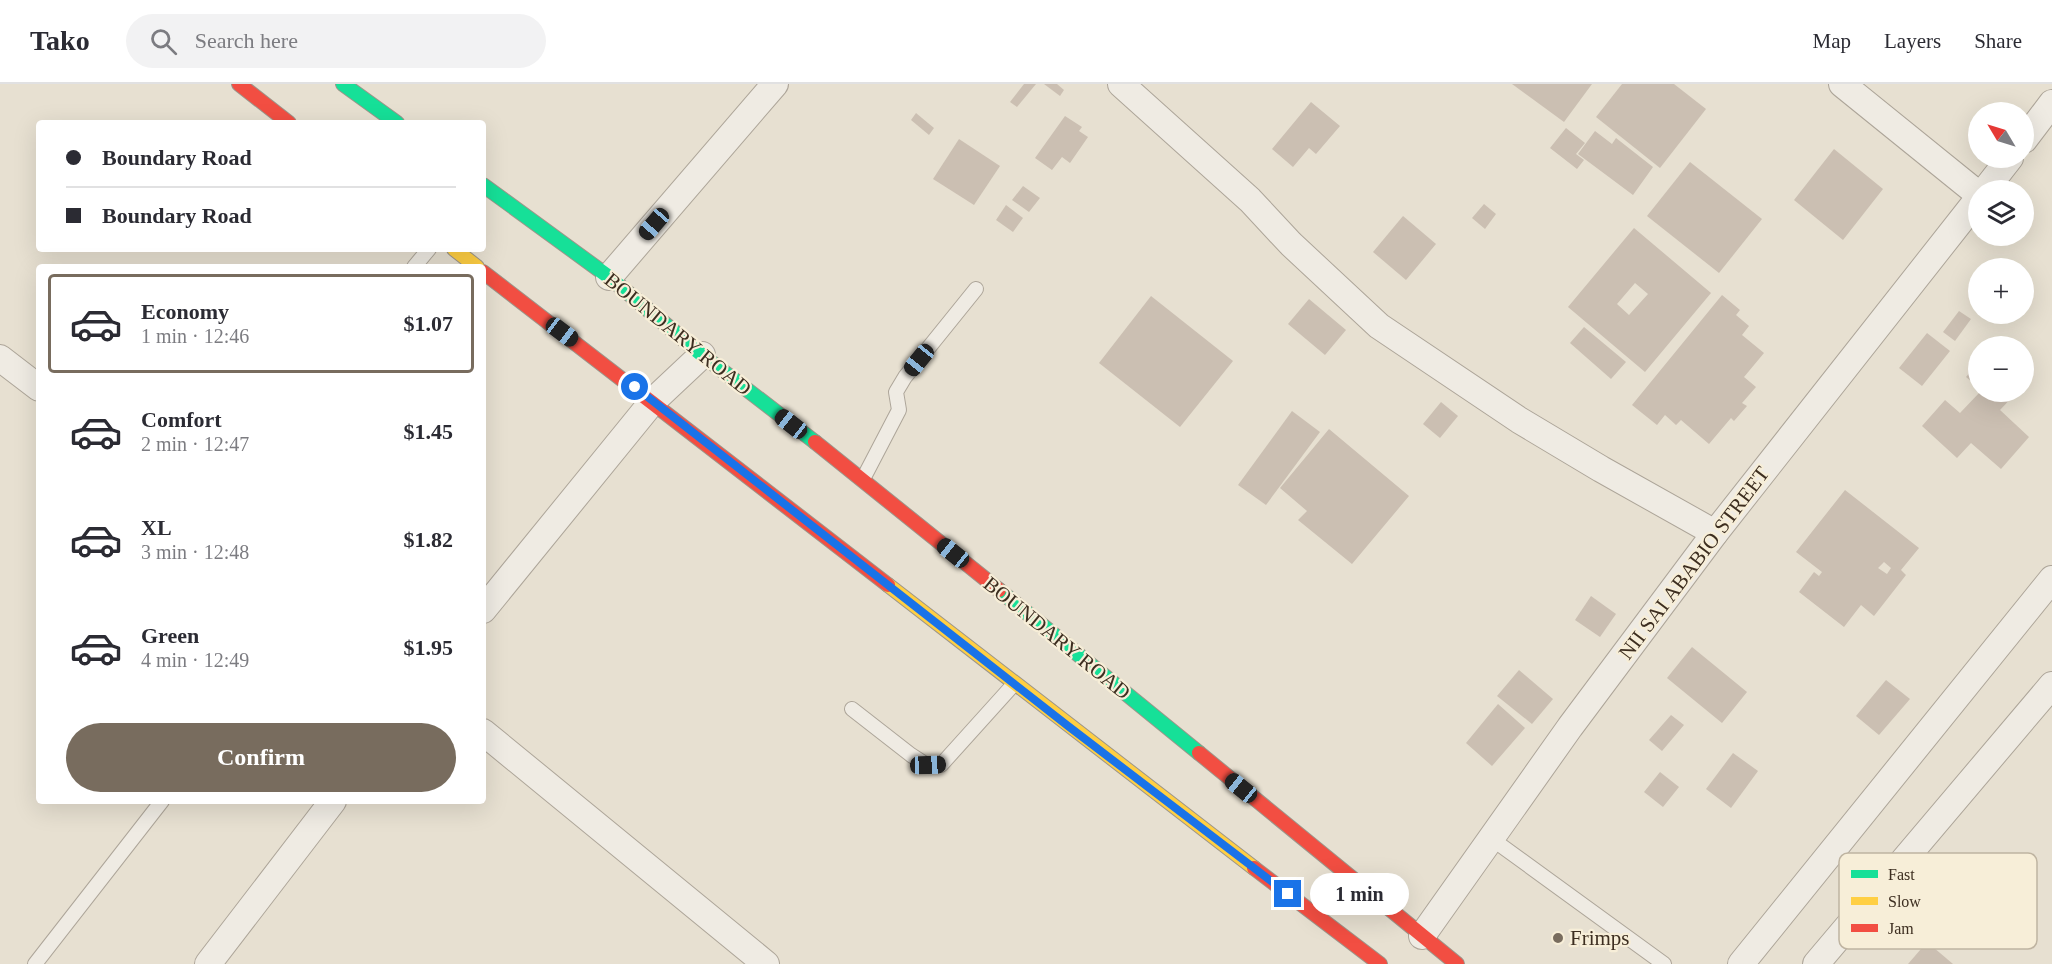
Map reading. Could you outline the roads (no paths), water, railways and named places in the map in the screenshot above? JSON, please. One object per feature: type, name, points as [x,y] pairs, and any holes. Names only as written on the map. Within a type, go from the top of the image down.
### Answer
[{"type":"main road","points":[[239,84],[285,120]]},
{"type":"main road","points":[[343,84],[393,120]]},
{"type":"main road","name":"BOUNDARY ROAD","points":[[486,187],[609,277],[702,355],[862,479],[1457,964]]},
{"type":"main road","points":[[458,252],[473,264]]},
{"type":"main road","points":[[486,278],[653,401],[1014,684],[1380,964]]},
{"type":"street","points":[[609,277],[776,84]]},
{"type":"street","points":[[1122,84],[1250,200],[1291,244],[1379,326],[1519,420],[1715,533]]},
{"type":"street","points":[[1842,84],[1968,189]]},
{"type":"street","points":[[2034,127],[2052,103]]},
{"type":"street","points":[[1993,180],[2002,168]]},
{"type":"street","name":"NII SAI ABABIO STREET","points":[[1422,936],[1570,727],[1715,533],[1968,210]]},
{"type":"street","points":[[486,606],[653,401],[702,355]]},
{"type":"street","points":[[0,358],[36,386]]},
{"type":"street","points":[[1741,964],[2052,579]]},
{"type":"street","points":[[1910,853],[2052,685]]},
{"type":"street","points":[[486,734],[766,964]]},
{"type":"street","points":[[208,964],[331,804]]},
{"type":"street","points":[[1816,964],[1839,937]]},
{"type":"lane","points":[[416,264],[426,252]]},
{"type":"lane","points":[[862,479],[899,410],[896,392],[905,377],[976,289]]},
{"type":"lane","points":[[852,710],[911,755],[928,765],[941,765],[1014,684]]},
{"type":"lane","points":[[34,964],[160,804]]},
{"type":"lane","points":[[1492,839],[1664,964]]},
{"type":"place","name":"Frimps","points":[[1558,938]]}]
